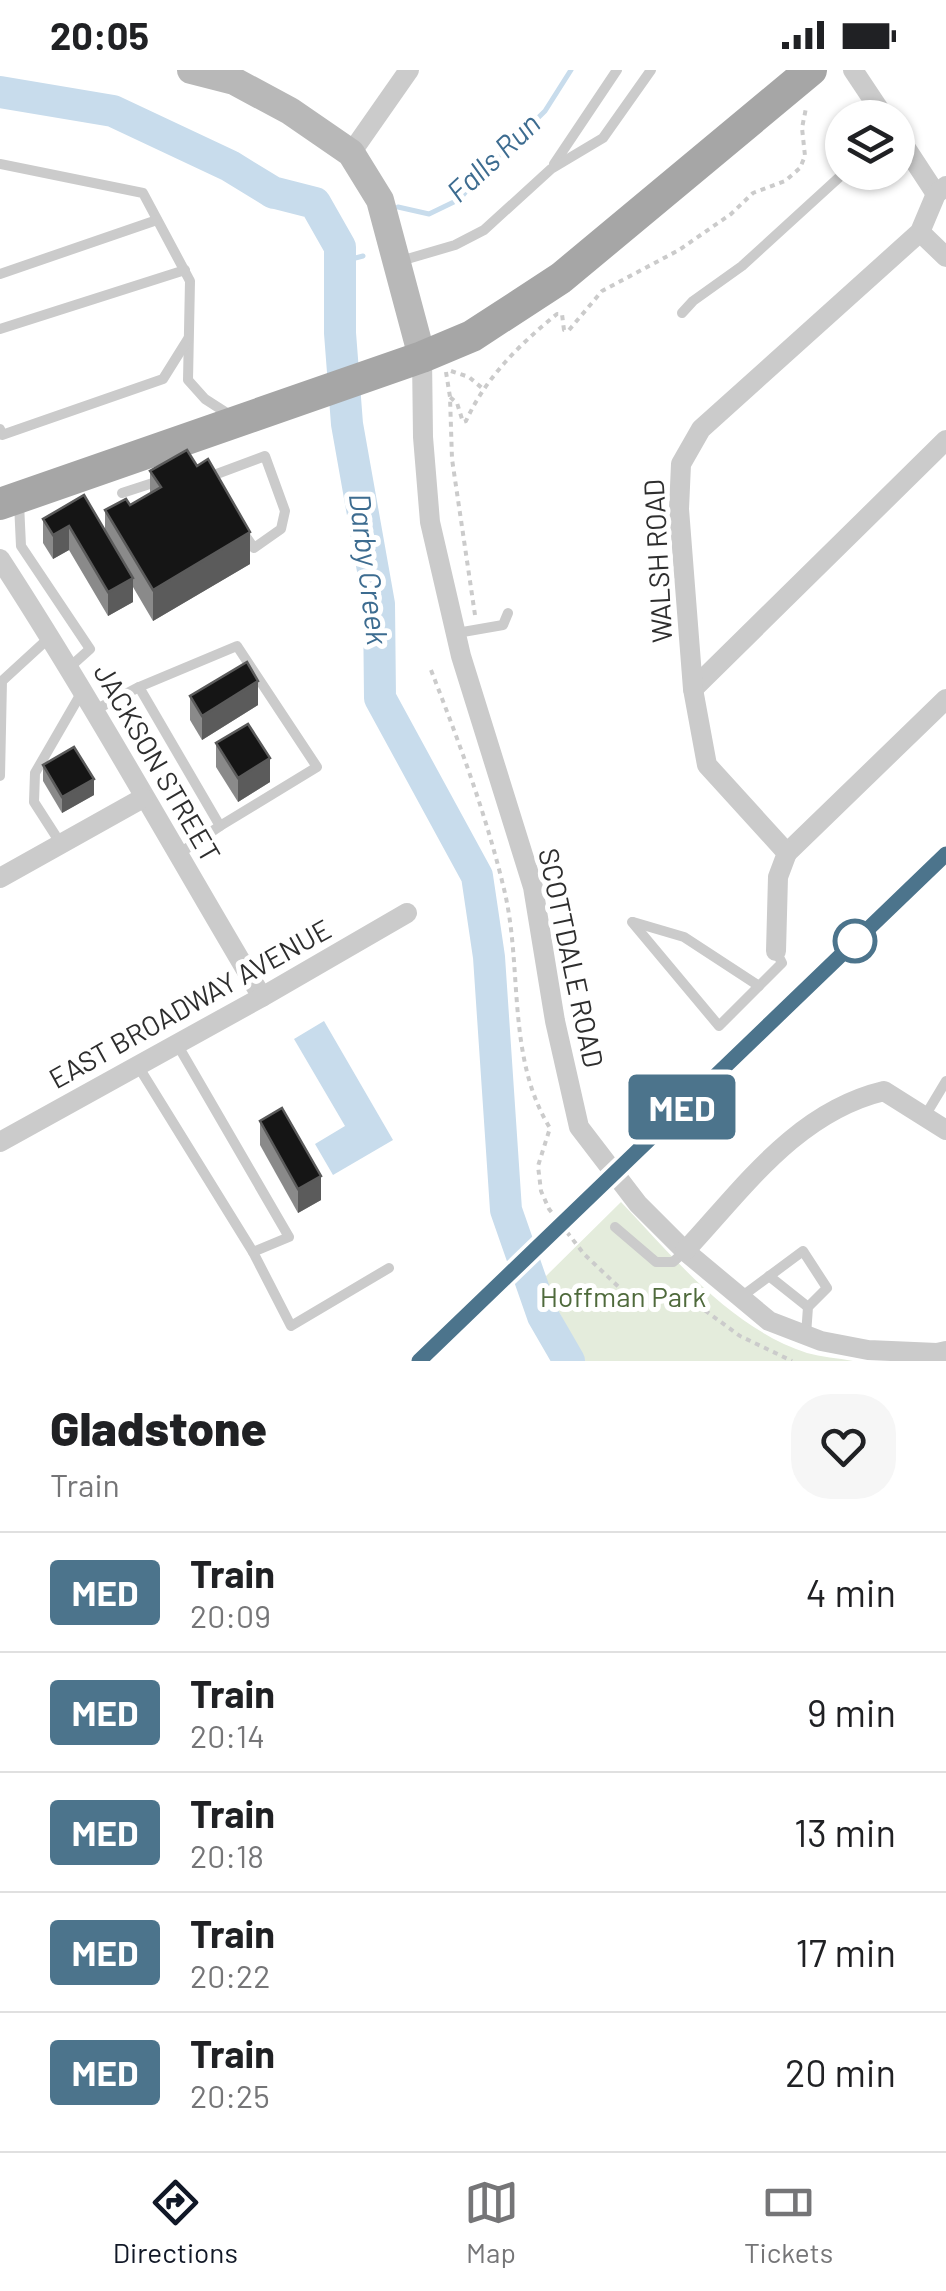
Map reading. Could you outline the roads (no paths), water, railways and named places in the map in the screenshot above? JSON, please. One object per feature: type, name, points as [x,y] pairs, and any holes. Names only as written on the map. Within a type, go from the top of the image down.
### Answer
[{"type":"main road","points":[[9,500],[116,479],[238,420],[472,336],[561,278],[811,70]]},
{"type":"street","points":[[192,70],[248,88],[290,110],[351,153],[380,200],[396,262],[410,360]]},
{"type":"street","points":[[351,153],[409,70]]},
{"type":"street","points":[[854,70],[873,100]]},
{"type":"street","points":[[915,157],[941,190]]},
{"type":"street","name":"WALSH ROAD","points":[[787,852],[706,764],[693,689],[679,510],[682,464],[702,429],[920,232],[941,190]]},
{"type":"street","points":[[920,232],[946,257]]},
{"type":"street","name":"SCOTTDALE ROAD","points":[[410,360],[423,437],[430,522],[456,634],[533,887],[555,1021],[579,1127],[638,1204],[685,1251],[769,1321],[806,1335],[868,1350],[946,1351]]},
{"type":"street","points":[[693,689],[946,440]]},
{"type":"street","name":"JACKSON STREET","points":[[0,560],[70,666],[143,798],[262,997]]},
{"type":"street","points":[[776,951],[778,877],[787,852],[946,699]]},
{"type":"street","points":[[0,878],[143,798]]},
{"type":"street","name":"EAST BROADWAY AVENUE","points":[[0,1142],[407,913]]},
{"type":"street","points":[[685,1251],[764,1162],[824,1115],[855,1098],[884,1091],[946,1130]]},
{"type":"lane","points":[[551,170],[617,70]]},
{"type":"lane","points":[[396,262],[455,245],[484,230],[551,170],[603,138],[651,70]]},
{"type":"lane","points":[[0,164],[143,193],[190,281],[188,380],[205,398],[238,420]]},
{"type":"lane","points":[[682,313],[742,266],[826,190]]},
{"type":"lane","points":[[0,274],[157,220]]},
{"type":"lane","points":[[0,329],[184,270]]},
{"type":"lane","points":[[0,429],[2,436],[163,378],[189,337]]},
{"type":"lane","points":[[214,492],[201,474],[265,456],[285,511],[281,529],[254,548],[234,520]]},
{"type":"lane","points":[[130,511],[116,479],[179,475]]},
{"type":"lane","points":[[9,500],[21,546],[90,648],[70,666]]},
{"type":"lane","points":[[456,634],[503,625],[508,613]]},
{"type":"lane","points":[[0,776],[2,681],[50,636]]},
{"type":"lane","points":[[95,710],[237,646],[317,767],[177,855]]},
{"type":"lane","points":[[139,688],[220,826]]},
{"type":"lane","points":[[60,844],[34,802],[35,773],[83,689]]},
{"type":"lane","points":[[759,986],[684,937],[632,922],[719,1026],[759,986],[782,963],[776,951]]},
{"type":"lane","points":[[177,1044],[288,1237],[253,1252]]},
{"type":"lane","points":[[138,1066],[253,1252],[290,1326],[389,1268]]},
{"type":"lane","points":[[925,1116],[946,1081]]},
{"type":"lane","points":[[615,1227],[656,1262],[673,1262],[685,1251]]},
{"type":"lane","points":[[740,1298],[803,1250],[827,1288],[808,1307],[806,1335]]},
{"type":"lane","points":[[769,1276],[808,1307]]},
{"type":"water","points":[[324,1021],[393,1140],[333,1175],[315,1144],[345,1126],[294,1039]]},
{"type":"waterway","name":"Falls Run","points":[[398,207],[429,214],[460,199],[545,111],[571,70]]},
{"type":"waterway","name":"Darby Creek","points":[[0,92],[113,111],[230,166],[274,193],[315,203],[340,247],[340,333],[347,424],[379,604],[380,698],[477,876],[489,957],[506,1210],[543,1316],[569,1361]]},
{"type":"waterway","points":[[340,262],[363,256]]},
{"type":"railway","points":[[419,1361],[946,854]]},
{"type":"train","name":"MED","points":[[419,1361],[946,854]]},
{"type":"park label","name":"Hoffman Park","points":[[623,1297]]}]
